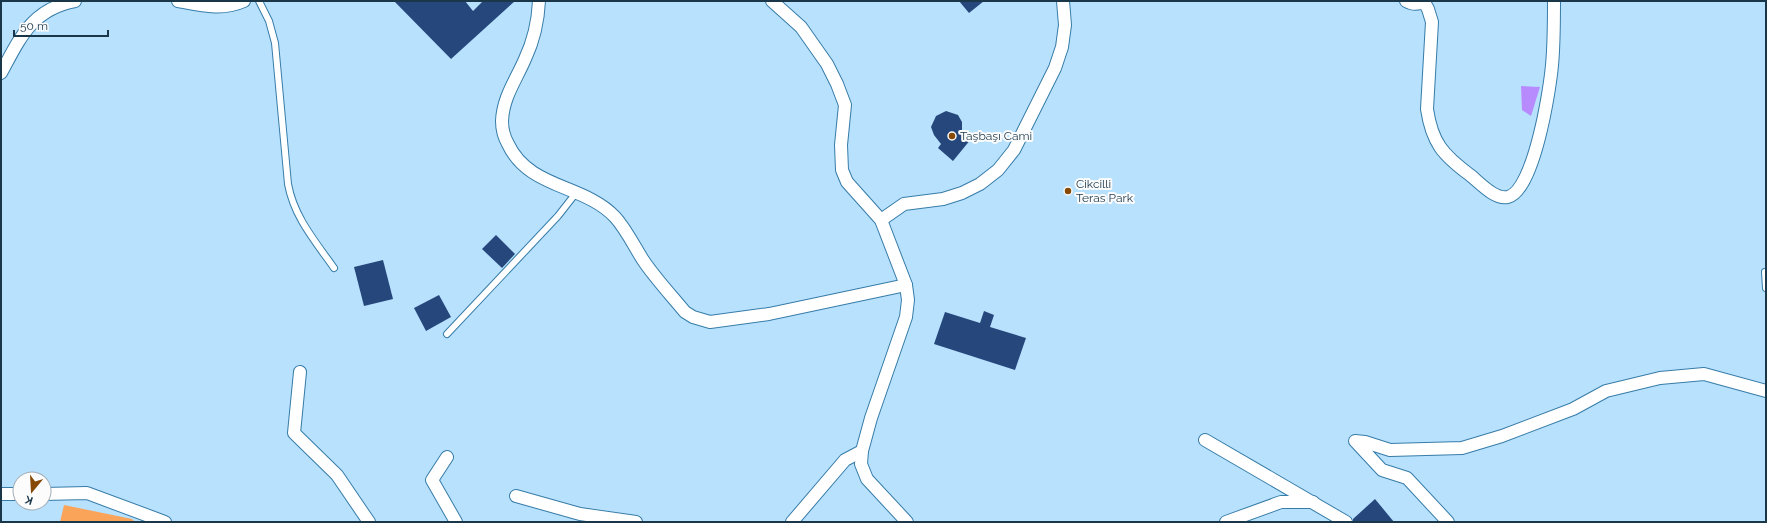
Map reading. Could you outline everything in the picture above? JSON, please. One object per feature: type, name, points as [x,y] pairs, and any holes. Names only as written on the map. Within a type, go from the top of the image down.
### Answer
[{"type":"street","points":[[1,73],[27,28],[44,12],[75,1]]},
{"type":"street","points":[[178,1],[216,7],[230,6],[244,1]]},
{"type":"street","points":[[539,1],[538,20],[533,41],[525,61],[507,95],[503,108],[502,123],[505,138],[512,154],[525,168],[543,179],[604,207],[616,218],[644,262],[685,312],[702,321],[710,322],[769,314],[906,285]]},
{"type":"street","points":[[772,1],[801,27],[827,64],[837,84],[845,105],[840,146],[842,170],[847,182],[881,220],[906,285],[908,300],[906,317],[871,418],[862,451],[861,464],[867,479],[907,522]]},
{"type":"street","points":[[881,220],[904,204],[943,199],[962,193],[980,184],[998,170],[1014,150],[1055,68],[1062,47],[1064,25],[1063,1]]},
{"type":"street","points":[[1406,1],[1412,4],[1424,1],[1432,22],[1427,109],[1433,135],[1449,159],[1493,193],[1506,197],[1513,196],[1518,192],[1530,169],[1540,130],[1548,97],[1552,66],[1554,1]]},
{"type":"street","points":[[300,372],[294,433],[337,475],[368,522]]},
{"type":"street","points":[[1448,522],[1407,478],[1382,470],[1355,441],[1365,442],[1390,450],[1462,448],[1502,436],[1573,409],[1606,391],[1660,378],[1704,374],[1766,391]]},
{"type":"street","points":[[1205,440],[1314,502],[1346,522]]},
{"type":"street","points":[[792,522],[845,460],[862,451]]},
{"type":"street","points":[[448,457],[432,480],[456,522]]},
{"type":"street","points":[[52,494],[87,493],[165,522]]},
{"type":"street","points":[[1,494],[12,494]]},
{"type":"street","points":[[516,496],[580,514],[636,522]]},
{"type":"street","points":[[1226,522],[1282,502],[1314,502]]},
{"type":"lane","points":[[259,1],[269,21],[275,43],[289,193],[296,214],[334,268]]},
{"type":"lane","points":[[447,334],[558,216],[576,193]]},
{"type":"lane","points":[[1765,272],[1766,288]]},
{"type":"shaded area","points":[[1521,86],[1540,87],[1531,116],[1522,110]]},
{"type":"shaded area","points":[[64,505],[132,519],[135,522],[60,522]]},
{"type":"building","points":[[394,1],[465,1],[473,11],[483,1],[515,1],[451,59]]},
{"type":"building","points":[[959,1],[984,1],[969,13]]},
{"type":"building","name":"Taşbaşı Cami","points":[[946,111],[958,115],[962,122],[962,132],[971,139],[953,161],[938,148],[941,144],[934,135],[931,127],[936,116]]},
{"type":"building","points":[[496,235],[515,254],[502,268],[482,249]]},
{"type":"building","points":[[383,260],[393,299],[364,306],[354,267]]},
{"type":"building","points":[[439,295],[451,317],[426,331],[414,308]]},
{"type":"building","points":[[984,311],[994,315],[990,327],[1026,338],[1015,370],[934,344],[945,312],[980,323]]},
{"type":"building","points":[[1375,499],[1394,522],[1353,522],[1353,519]]},
{"type":"place","name":"Taşbaşı Cami","points":[[952,136]]},
{"type":"place","name":"Cikcilli Teras Park","points":[[1068,191]]}]
